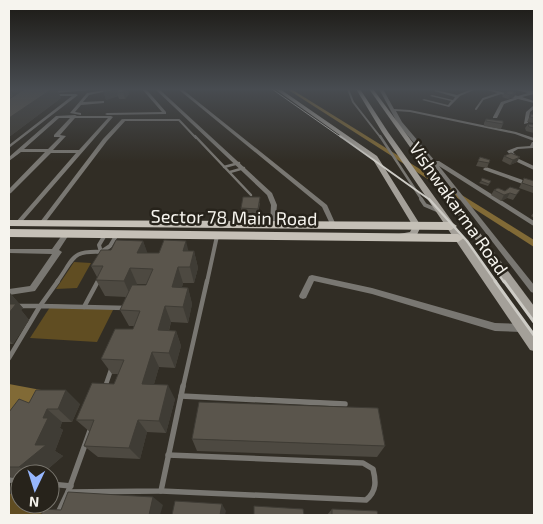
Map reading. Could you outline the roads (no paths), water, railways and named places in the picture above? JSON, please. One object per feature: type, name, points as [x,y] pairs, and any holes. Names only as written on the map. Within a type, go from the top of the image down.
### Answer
[{"type":"main road","points":[[313,113],[375,157],[417,226],[413,235],[394,239]]},
{"type":"main road","name":"Vishwakarma Road","points":[[373,113],[430,204],[441,212],[534,346]]},
{"type":"main road","name":"Vishwakarma Road","points":[[387,113],[534,314]]},
{"type":"main road","points":[[376,118],[382,115],[391,118]]},
{"type":"main road","name":"Sector 78 Main Road","points":[[13,223],[168,229],[218,235],[362,236],[394,239],[458,238]]},
{"type":"main road","name":"Sector 78 Main Road","points":[[9,233],[112,234],[168,229],[273,224],[450,226]]},
{"type":"street","points":[[9,148],[53,113]]},
{"type":"street","points":[[184,113],[270,194],[274,205],[273,224]]},
{"type":"street","points":[[211,113],[325,206],[333,225]]},
{"type":"street","points":[[394,113],[534,290]]},
{"type":"street","points":[[422,113],[516,133],[534,142],[531,147],[517,148],[510,151],[511,155],[534,169],[523,182]]},
{"type":"street","points":[[526,123],[528,113]]},
{"type":"street","points":[[9,159],[58,116],[111,117],[81,152],[13,223]]},
{"type":"street","points":[[73,135],[56,136],[76,116]]},
{"type":"street","points":[[42,223],[105,140],[124,120]]},
{"type":"street","points":[[9,192],[64,136]]},
{"type":"street","points":[[19,150],[81,152]]},
{"type":"street","points":[[418,156],[431,158],[534,224]]},
{"type":"street","points":[[486,169],[534,186]]},
{"type":"street","points":[[55,251],[68,233]]},
{"type":"street","points":[[9,251],[55,251]]},
{"type":"street","points":[[9,292],[32,289],[37,285],[57,255],[58,252],[55,251]]},
{"type":"street","points":[[303,296],[312,278],[372,291],[495,327],[522,328]]},
{"type":"lane","points":[[363,113],[430,204]]},
{"type":"lane","points":[[124,120],[179,120],[251,194]]},
{"type":"lane","points":[[224,167],[238,163]]},
{"type":"lane","points":[[230,172],[244,168]]},
{"type":"lane","points":[[101,252],[110,246],[112,234]]},
{"type":"lane","points":[[101,252],[100,245],[112,234]]},
{"type":"lane","points":[[161,491],[218,235]]},
{"type":"lane","points":[[9,358],[40,306],[76,255],[84,251],[113,252]]},
{"type":"lane","points":[[84,306],[100,275]]},
{"type":"lane","points":[[9,306],[128,308],[131,312]]},
{"type":"lane","points":[[103,393],[115,358]]},
{"type":"lane","points":[[181,396],[345,404]]},
{"type":"lane","points":[[57,515],[70,489],[94,420]]},
{"type":"lane","points":[[60,486],[70,489],[366,500],[373,495],[376,487],[373,469],[364,463],[168,454]]},
{"type":"waterway","points":[[328,113],[534,244]]},
{"type":"railway","points":[[307,113],[342,138]]},
{"type":"railway","points":[[340,136],[430,200]]},
{"type":"railway","points":[[430,200],[467,241],[496,282]]},
{"type":"railway","points":[[490,262],[504,282]]},
{"type":"railway","points":[[495,281],[534,335]]},
{"type":"railway","points":[[504,281],[534,322]]}]
